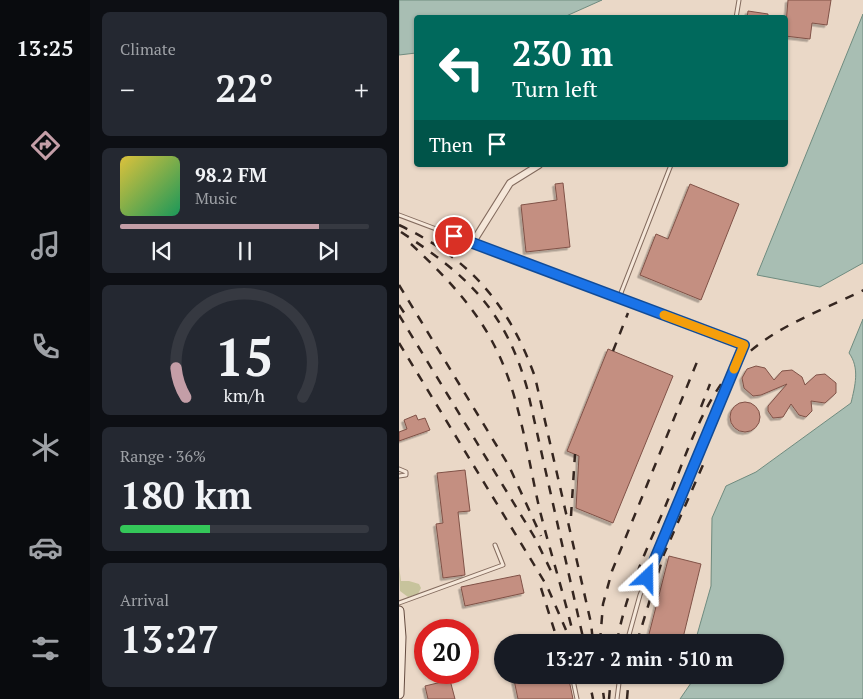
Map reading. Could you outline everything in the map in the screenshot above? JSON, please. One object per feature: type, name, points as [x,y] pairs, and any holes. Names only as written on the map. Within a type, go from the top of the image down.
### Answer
[{"type":"main road","points":[[399,611],[401,637],[399,694]]},
{"type":"street","points":[[473,242],[510,183],[536,167]]},
{"type":"lane","points":[[737,15],[739,0]]},
{"type":"lane","points":[[619,298],[670,167]]},
{"type":"lane","points":[[399,215],[744,345],[640,594],[629,634]]},
{"type":"lane","points":[[399,469],[407,472],[406,475],[399,476]]},
{"type":"lane","points":[[399,602],[503,565],[495,545]]},
{"type":"lane","points":[[574,684],[577,699]]},
{"type":"lane","points":[[617,699],[619,684]]},
{"type":"shaded area","points":[[399,0],[602,0],[568,15],[414,15],[414,53],[399,55]]},
{"type":"shaded area","points":[[863,14],[863,263],[820,287],[757,275]]},
{"type":"shaded area","points":[[863,319],[863,699],[680,699],[690,684],[784,684],[784,634],[697,634],[711,586],[712,518],[726,486],[756,472],[851,403],[856,371],[849,353]]},
{"type":"shaded area","points":[[399,566],[401,581],[419,584],[421,588],[418,594],[408,597],[400,591]]},
{"type":"building","points":[[788,0],[831,0],[827,25],[812,23],[810,39],[788,36]]},
{"type":"building","points":[[748,11],[768,14],[768,15],[747,15]]},
{"type":"building","points":[[563,183],[570,247],[526,252],[521,205],[557,200],[555,184]]},
{"type":"building","points":[[690,184],[739,204],[701,300],[640,275],[656,234],[668,239]]},
{"type":"building","points":[[608,349],[673,376],[613,523],[576,508],[579,456],[567,451]]},
{"type":"building","points":[[756,366],[765,368],[774,380],[782,371],[792,370],[802,377],[805,385],[816,375],[825,374],[836,383],[836,393],[825,403],[811,401],[812,411],[806,417],[799,415],[791,404],[783,417],[773,418],[768,411],[768,406],[787,384],[761,395],[753,396],[744,388],[742,378],[747,369]]},
{"type":"building","points":[[745,402],[756,406],[760,417],[756,428],[745,432],[734,428],[730,417],[734,406]]},
{"type":"building","points":[[416,415],[418,420],[425,418],[430,430],[399,441],[399,432],[407,429],[404,420]]},
{"type":"building","points":[[465,470],[470,511],[458,512],[465,575],[443,578],[436,524],[443,523],[437,473]]},
{"type":"building","points":[[669,556],[701,564],[684,634],[649,634]]},
{"type":"building","points":[[520,575],[524,593],[465,606],[461,587]]},
{"type":"building","points":[[451,684],[455,699],[428,699],[425,686]]},
{"type":"building","points":[[515,684],[570,684],[573,699],[518,699]]},
{"type":"railway","points":[[399,225],[446,252],[466,268],[499,306],[513,327],[525,351],[535,377],[592,634]]},
{"type":"railway","points":[[401,232],[445,264],[480,297],[495,316],[518,361],[527,388],[582,634]]},
{"type":"railway","points":[[411,244],[446,278],[467,303],[485,329],[502,362],[516,402],[539,507],[573,634]]},
{"type":"railway","points":[[399,285],[509,466],[541,536]]},
{"type":"railway","points":[[619,634],[625,607],[637,573],[698,425],[719,387],[747,354],[773,334],[864,290]]},
{"type":"railway","points":[[399,305],[409,320]]},
{"type":"railway","points":[[613,351],[628,313]]},
{"type":"railway","points":[[399,315],[535,538],[552,573]]},
{"type":"railway","points":[[399,343],[547,586],[566,630]]},
{"type":"railway","points":[[601,634],[603,604],[612,571],[699,357]]},
{"type":"railway","points":[[701,407],[710,384]]},
{"type":"railway","points":[[571,516],[575,454]]},
{"type":"railway","points":[[639,634],[664,554],[706,458]]},
{"type":"railway","points":[[541,588],[555,634]]},
{"type":"railway","points":[[590,684],[593,699]]},
{"type":"railway","points":[[602,684],[604,699]]},
{"type":"railway","points":[[609,699],[610,684]]},
{"type":"railway","points":[[627,699],[628,684]]},
{"type":"slow traffic","points":[[664,315],[744,345],[734,369]]},
{"type":"route","points":[[454,236],[744,345],[647,578]]}]
